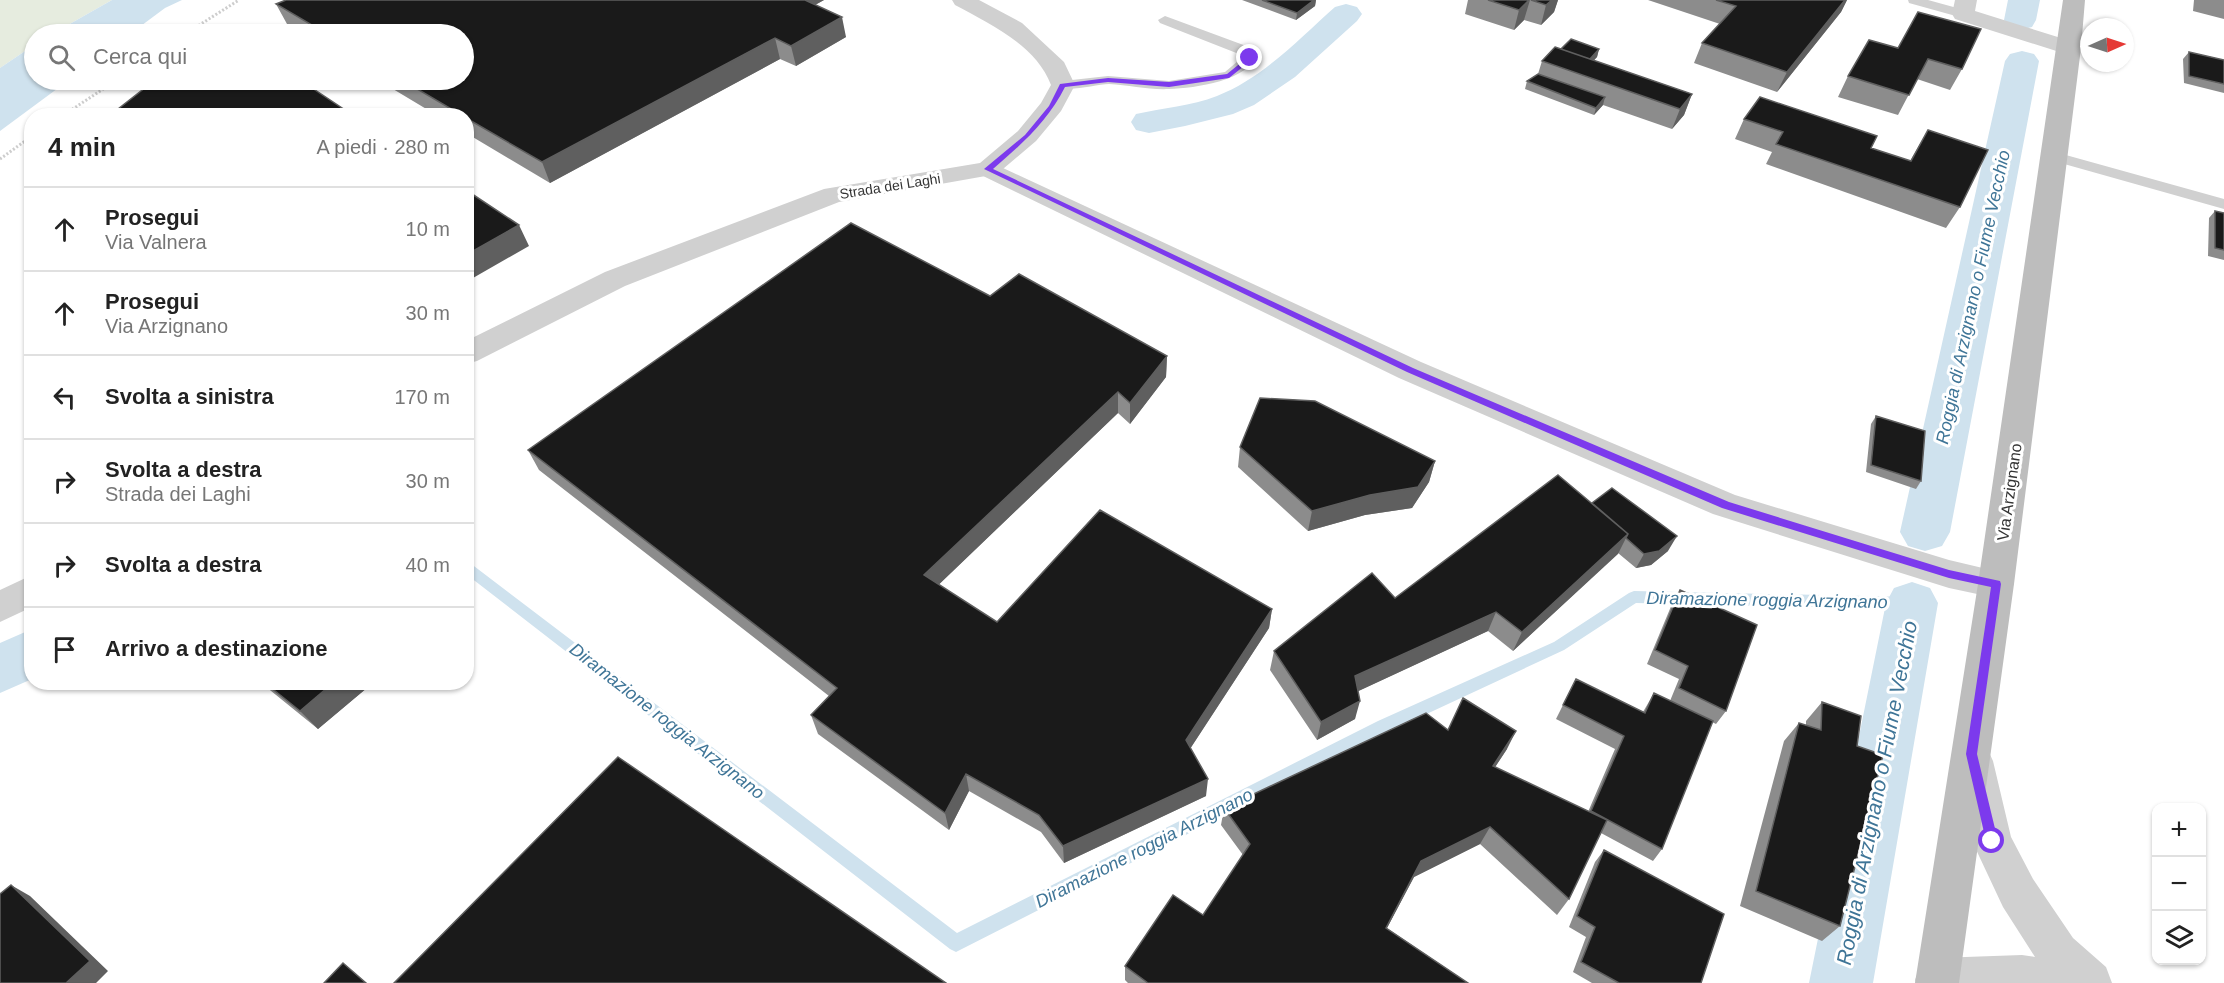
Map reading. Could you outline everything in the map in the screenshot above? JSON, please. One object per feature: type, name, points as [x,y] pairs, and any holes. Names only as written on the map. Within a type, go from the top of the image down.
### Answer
[{"type":"main road","name":"Via Arzignano","points":[[1938,982],[1996,584],[2055,157],[2074,0]]},
{"type":"street","points":[[963,0],[1014,28],[1056,67],[1063,85],[1052,106],[1027,136],[988,169],[1410,370],[1725,505],[1949,574],[1996,584]]},
{"type":"street","points":[[1964,7],[2069,48]]},
{"type":"street","name":"Strada dei Laghi","points":[[474,350],[615,279],[832,195],[988,169]]},
{"type":"street","points":[[0,607],[24,594]]},
{"type":"street","points":[[1972,754],[1992,841],[2018,893],[2058,953],[2090,983]]},
{"type":"street","points":[[1938,982],[2022,977],[2060,983]]},
{"type":"lane","points":[[1914,0],[1964,7]]},
{"type":"lane","points":[[1063,85],[1108,80],[1169,85],[1229,75],[1250,58],[1252,53],[1165,20]]},
{"type":"lane","points":[[2055,157],[2224,204]]},
{"type":"path","points":[[201,24],[238,0]]},
{"type":"path","points":[[74,108],[102,90]]},
{"type":"path","points":[[0,159],[24,142]]},
{"type":"shaded area","points":[[0,0],[112,0],[70,24],[24,24],[24,52],[0,68]]},
{"type":"water","points":[[112,0],[182,0],[165,8],[143,24],[70,24]]},
{"type":"water","points":[[24,52],[24,90],[55,90],[31,108],[24,108],[24,113],[0,131],[0,68]]},
{"type":"building","points":[[286,0],[805,0],[842,17],[791,46],[775,38],[542,162],[474,123],[474,108],[449,108],[419,90],[474,90],[474,24],[310,24],[276,4]]},
{"type":"building","points":[[1262,0],[1314,0],[1297,13]]},
{"type":"building","points":[[1488,0],[1529,0],[1519,10]]},
{"type":"building","points":[[1531,0],[1552,0],[1546,5]]},
{"type":"building","points":[[1716,0],[1845,0],[1787,72],[1702,43],[1736,6]]},
{"type":"building","points":[[1918,12],[1981,29],[1962,69],[1928,59],[1909,95],[1848,76],[1869,40],[1898,48]]},
{"type":"building","points":[[1571,39],[1599,49],[1590,59],[1561,49]]},
{"type":"building","points":[[1555,47],[1692,94],[1680,109],[1542,61]]},
{"type":"building","points":[[2189,52],[2224,60],[2224,84],[2189,76]]},
{"type":"building","points":[[1538,74],[1605,97],[1596,108],[1527,81]]},
{"type":"building","points":[[142,90],[315,90],[342,108],[119,108]]},
{"type":"building","points":[[1760,97],[1877,136],[1871,148],[1911,161],[1928,130],[1988,150],[1960,207],[1776,144],[1783,132],[1744,119]]},
{"type":"building","points":[[474,195],[519,225],[474,250]]},
{"type":"building","points":[[2215,211],[2224,213],[2224,250],[2215,248]]},
{"type":"building","points":[[851,223],[990,296],[1019,274],[1167,356],[1130,403],[1118,392],[924,575],[997,622],[1100,510],[1272,609],[1186,740],[1208,779],[1063,846],[1039,815],[966,774],[945,813],[811,715],[837,688],[528,450]]},
{"type":"building","points":[[1260,398],[1315,401],[1435,461],[1418,487],[1370,495],[1312,511],[1240,447]]},
{"type":"building","points":[[1876,416],[1925,431],[1921,481],[1871,465]]},
{"type":"building","points":[[1558,475],[1628,534],[1522,632],[1496,612],[1355,676],[1360,701],[1321,722],[1274,651],[1372,573],[1395,598]]},
{"type":"building","points":[[1612,488],[1677,536],[1659,551],[1644,554],[1626,538],[1628,534],[1592,503]]},
{"type":"building","points":[[1680,590],[1757,625],[1726,711],[1679,688],[1688,666],[1655,650]]},
{"type":"building","points":[[1576,679],[1645,713],[1654,693],[1713,721],[1662,849],[1591,811],[1624,736],[1563,705]]},
{"type":"building","points":[[274,690],[325,690],[300,711]]},
{"type":"building","points":[[1463,698],[1516,731],[1493,766],[1607,820],[1569,899],[1490,827],[1421,861],[1386,928],[1468,983],[1148,983],[1125,966],[1173,895],[1203,915],[1250,844],[1224,808],[1426,713],[1448,730]]},
{"type":"building","points":[[1822,702],[1861,716],[1857,746],[1883,755],[1840,926],[1756,891],[1799,723],[1821,730]]},
{"type":"building","points":[[618,757],[946,983],[394,983]]},
{"type":"building","points":[[1604,850],[1724,914],[1701,983],[1619,983],[1581,962],[1595,927],[1577,916]]},
{"type":"building","points":[[11,885],[90,961],[66,983],[0,983],[0,894]]},
{"type":"building","points":[[343,963],[366,983],[324,983]]},
{"type":"waterway","name":"Roggia di Arzignano o Fiume Vecchio","points":[[2020,20],[2024,0]]},
{"type":"waterway","points":[[1149,122],[1208,110],[1242,98],[1283,70],[1346,14]]},
{"type":"waterway","name":"Roggia di Arzignano o Fiume Vecchio","points":[[1925,532],[2022,61]]},
{"type":"waterway","name":"Diramazione roggia Arzignano","points":[[474,572],[956,943],[1384,726],[1559,646],[1634,597],[1912,603]]},
{"type":"waterway","name":"Roggia di Arzignano o Fiume Vecchio","points":[[1841,983],[1912,603]]},
{"type":"waterway","points":[[0,670],[24,656]]},
{"type":"route","points":[[1250,58],[1229,75],[1169,85],[1108,80],[1063,85],[1052,106],[1027,136],[988,169],[1410,370],[1725,505],[1949,574],[1996,584],[1972,754],[1992,841]]}]
